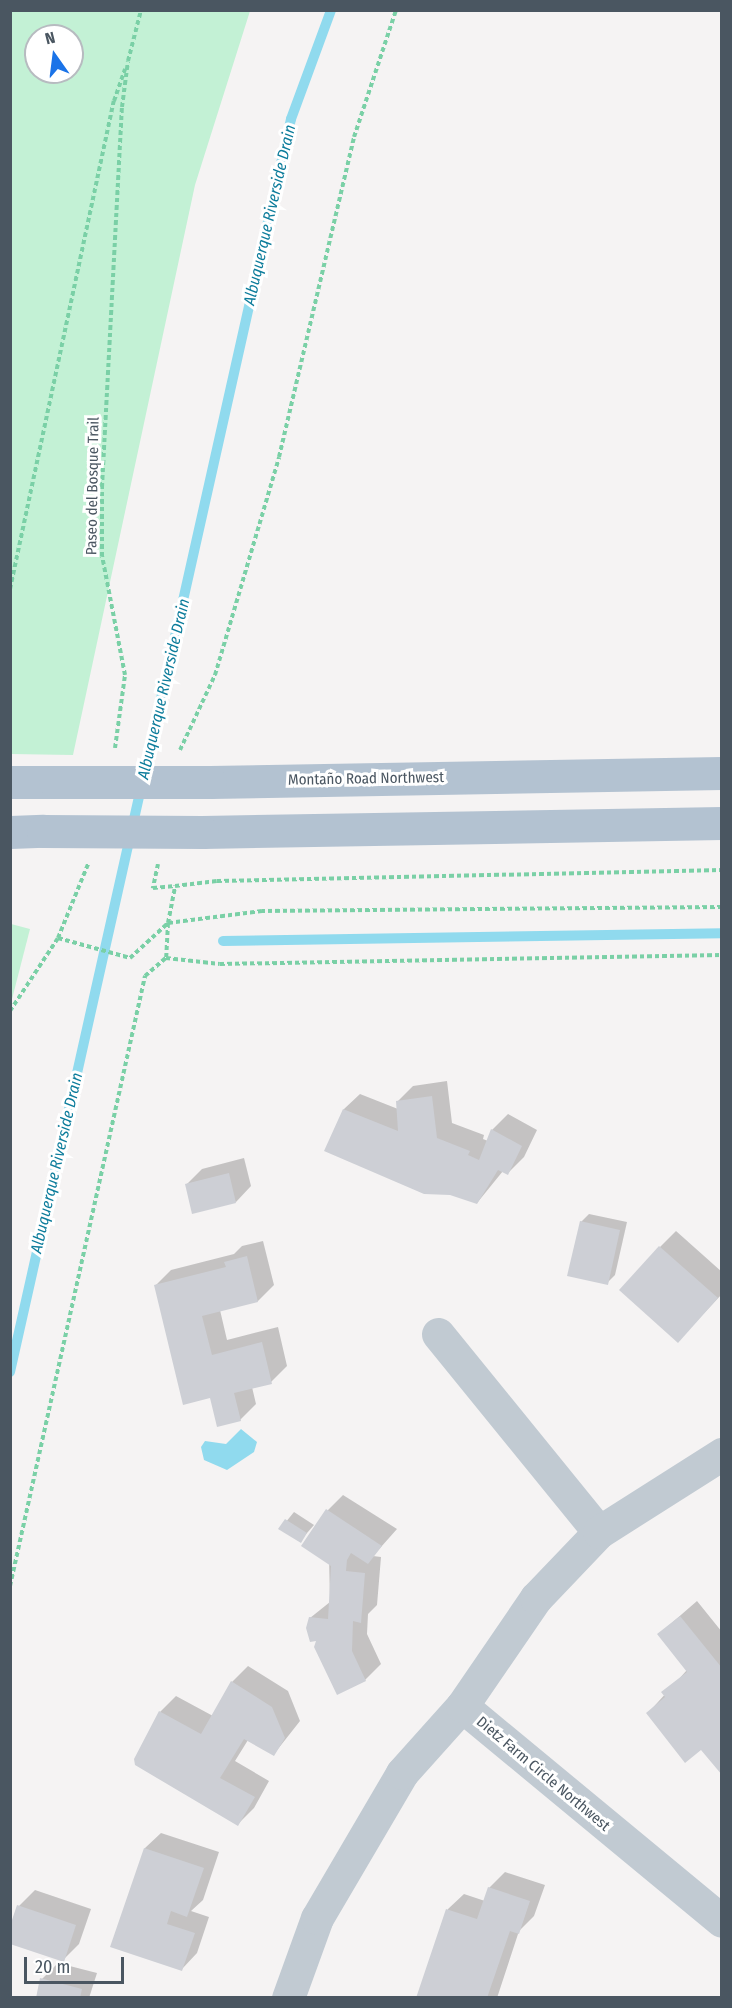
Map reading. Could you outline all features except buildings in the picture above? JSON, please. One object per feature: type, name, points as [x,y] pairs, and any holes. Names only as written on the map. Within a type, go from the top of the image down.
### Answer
[{"type":"main road","name":"Montaño Road Northwest","points":[[10,782],[210,782],[722,773]]},
{"type":"main road","points":[[10,832],[202,832],[722,823]]},
{"type":"street","points":[[438,1334],[599,1532]]},
{"type":"street","points":[[462,1707],[536,1598],[599,1532],[722,1454]]},
{"type":"street","name":"Dietz Farm Circle Northwest","points":[[288,1998],[317,1918],[402,1773],[462,1707],[722,1921]]},
{"type":"path","name":"Paseo del Bosque Trail","points":[[113,760],[125,675],[102,556],[102,487],[128,61],[141,10]]},
{"type":"path","points":[[179,755],[219,664],[279,457],[354,137],[396,10]]},
{"type":"path","points":[[10,589],[114,101],[128,61]]},
{"type":"path","points":[[160,855],[153,888],[217,881],[722,870]]},
{"type":"path","points":[[10,1011],[58,938],[89,862]]},
{"type":"path","points":[[10,1586],[145,976],[166,958],[168,923],[175,886]]},
{"type":"path","points":[[58,938],[130,958],[168,923],[262,911],[722,906]]},
{"type":"path","points":[[166,958],[220,964],[722,956]]},
{"type":"green space","points":[[11,10],[250,11],[195,185],[73,755],[11,754]]},
{"type":"green space","points":[[10,924],[30,929],[11,1003]]},
{"type":"water","points":[[241,1429],[257,1442],[254,1452],[227,1470],[204,1460],[201,1447],[205,1441],[226,1444]]},
{"type":"waterway","name":"Albuquerque Riverside Drain","points":[[10,1372],[291,119],[331,10]]},
{"type":"waterway","points":[[223,941],[722,933]]}]
